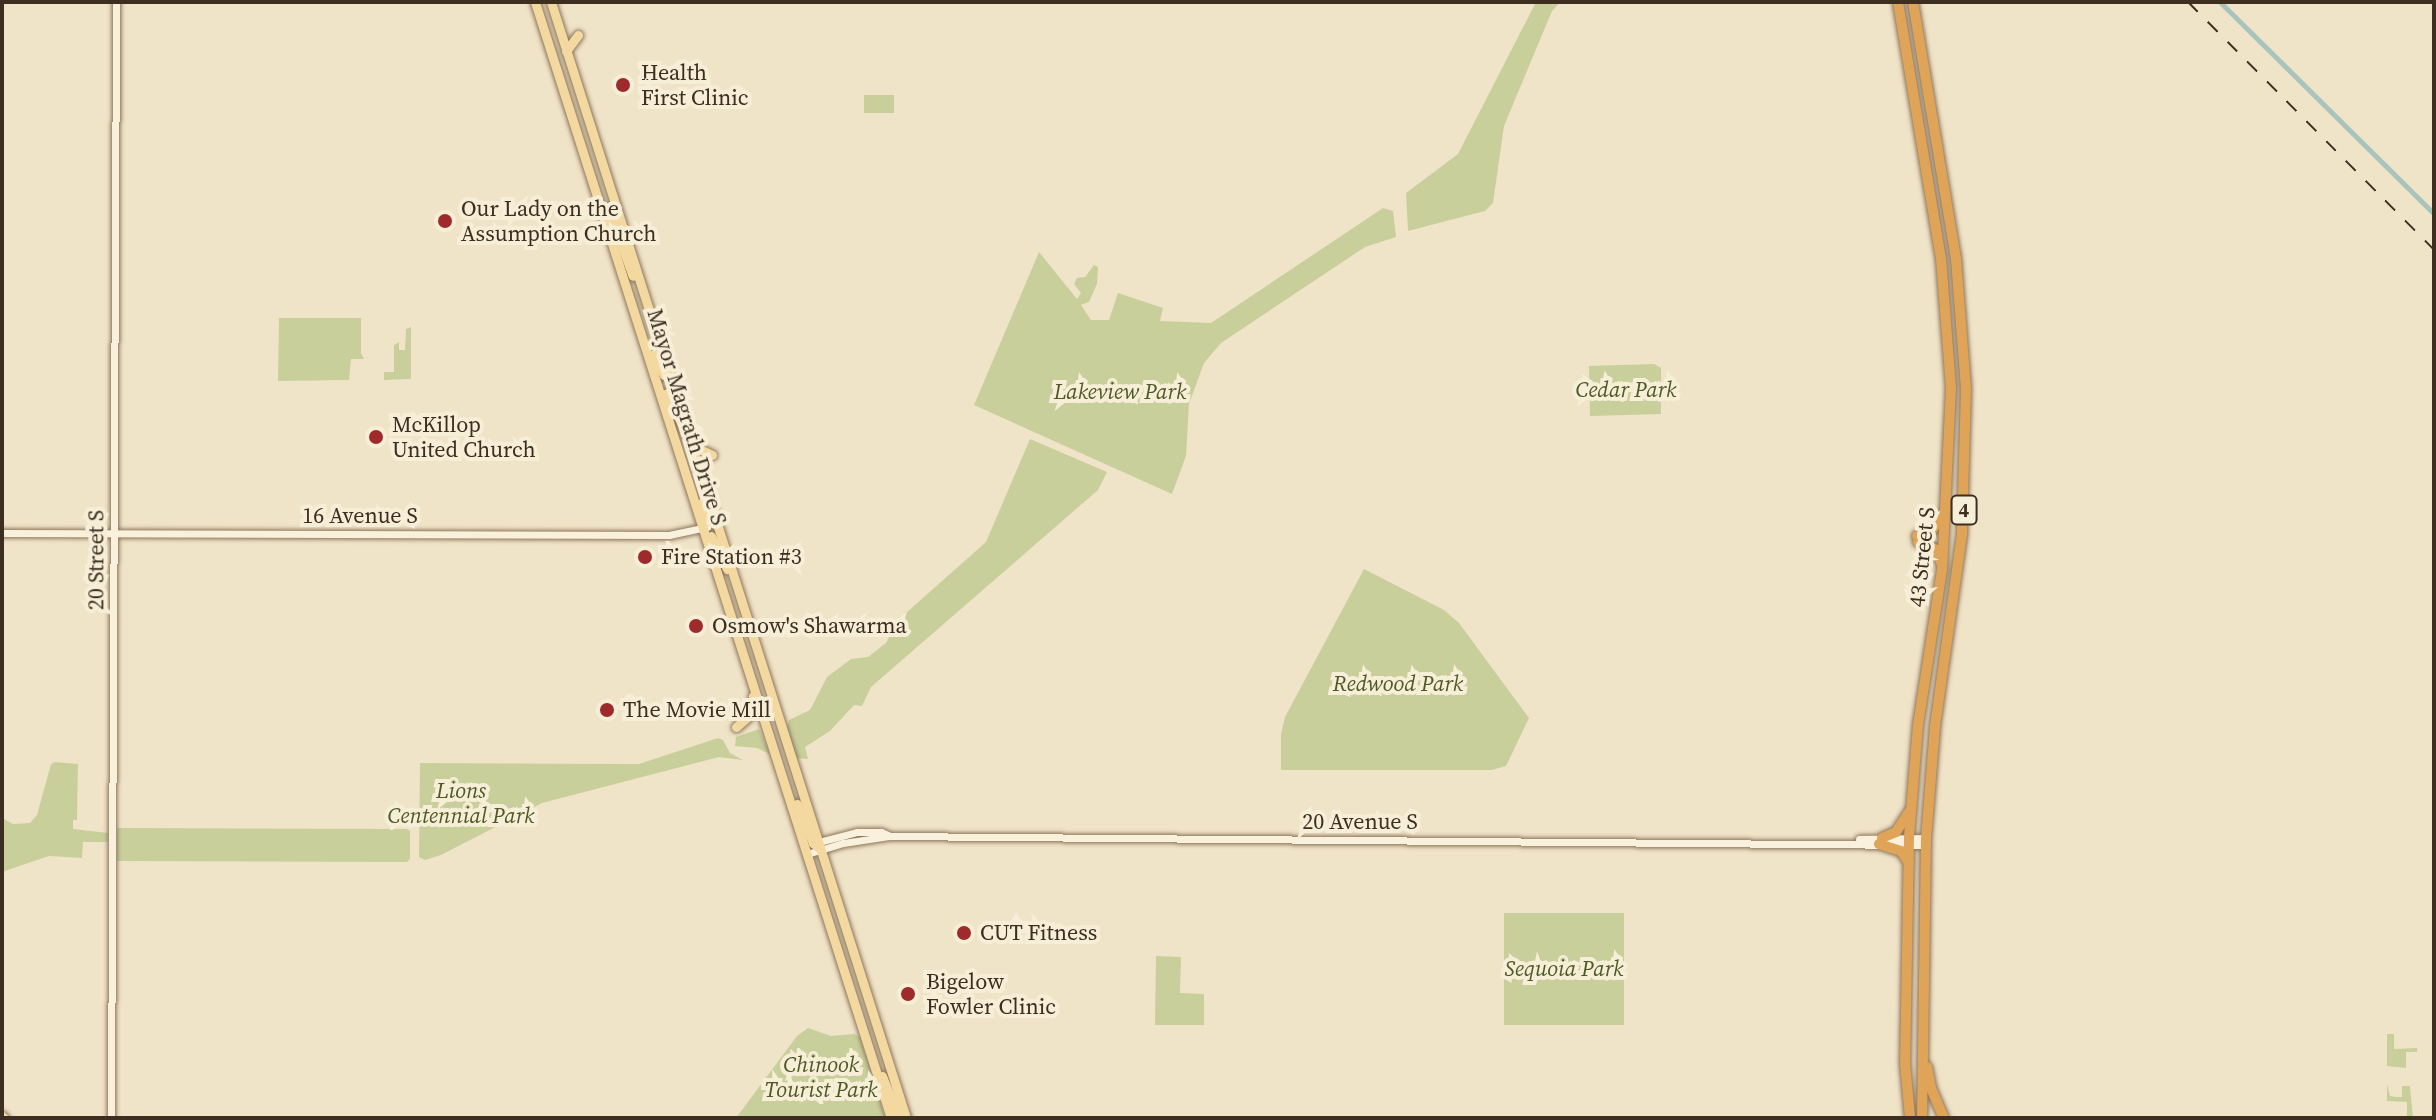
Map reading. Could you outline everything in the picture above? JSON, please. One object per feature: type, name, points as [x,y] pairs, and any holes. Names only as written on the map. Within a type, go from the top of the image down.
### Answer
[{"type":"highway","name":"43 Street S","points":[[1898,2],[1941,258],[1950,362],[1948,499],[1942,570],[1918,725],[1909,841],[1905,1063],[1910,1118]]},
{"type":"highway","name":"43 Street S","points":[[1913,2],[1956,259],[1966,389],[1962,534],[1935,727],[1926,842],[1922,1118]]},
{"type":"highway","points":[[1942,570],[1937,550],[1918,539],[1937,526],[1948,499]]},
{"type":"highway","points":[[1881,841],[1896,832],[1912,807]]},
{"type":"highway","points":[[1881,841],[1901,851],[1909,863]]},
{"type":"highway","points":[[1906,1009],[1923,1016],[1931,1088],[1944,1118]]},
{"type":"highway","points":[[1902,1118],[1905,1063]]},
{"type":"main road","name":"Mayor Magrath Drive S","points":[[535,2],[777,761],[813,847],[907,1118]]},
{"type":"main road","name":"Mayor Magrath Drive S","points":[[550,4],[734,576],[889,1118]]},
{"type":"main road","points":[[560,32],[570,37],[578,35],[566,51]]},
{"type":"main road","points":[[581,145],[618,235],[628,242]]},
{"type":"main road","points":[[610,235],[620,241],[640,295],[649,307]]},
{"type":"main road","points":[[635,312],[660,370],[673,379]]},
{"type":"main road","points":[[657,382],[665,388],[681,429],[692,444],[712,455],[700,468]]},
{"type":"main road","points":[[687,477],[707,521],[717,524]]},
{"type":"main road","points":[[703,528],[709,533],[726,569],[734,576]]},
{"type":"main road","points":[[736,727],[752,713],[752,681]]},
{"type":"main road","points":[[872,1059],[889,1087],[899,1118]]},
{"type":"street","name":"20 Street S","points":[[111,1118],[116,2]]},
{"type":"street","name":"16 Avenue S","points":[[2,533],[669,535],[717,524]]},
{"type":"street","name":"20 Avenue S","points":[[813,847],[890,836],[1926,842]]},
{"type":"green space","points":[[1536,2],[1560,2],[1552,11],[1504,126],[1493,203],[1485,211],[1408,231],[1406,193],[1458,154]]},
{"type":"green space","points":[[864,95],[894,95],[894,113],[864,113]]},
{"type":"green space","name":"Lakeview Park","points":[[1383,208],[1393,211],[1396,237],[1365,247],[1221,343],[1204,363],[1189,404],[1186,456],[1172,494],[974,405],[1039,252],[1077,299],[1081,293],[1074,284],[1077,278],[1085,277],[1094,265],[1098,267],[1097,284],[1089,302],[1081,305],[1091,320],[1109,320],[1118,293],[1163,308],[1160,321],[1211,323]]},
{"type":"green space","points":[[279,318],[361,318],[361,353],[364,359],[351,359],[349,380],[278,381]]},
{"type":"green space","points":[[411,327],[411,379],[384,380],[384,372],[394,372],[394,345],[399,342],[399,350],[405,350],[406,329]]},
{"type":"green space","name":"Cedar Park","points":[[1654,364],[1661,368],[1661,414],[1590,416],[1589,366]]},
{"type":"green space","points":[[1030,439],[1107,472],[1098,490],[871,687],[862,706],[854,705],[830,731],[805,747],[808,759],[796,758],[787,726],[789,720],[810,710],[827,677],[851,659],[868,657],[886,643],[897,621],[986,542]]},
{"type":"green space","name":"Redwood Park","points":[[1364,569],[1444,610],[1459,623],[1529,718],[1506,766],[1492,770],[1281,770],[1281,734],[1285,717]]},
{"type":"green space","points":[[759,729],[770,754],[757,748],[735,746],[736,737]]},
{"type":"green space","name":"Lions Centennial Park","points":[[718,738],[723,740],[730,753],[743,760],[719,757],[542,803],[441,855],[425,860],[419,857],[420,763],[639,764]]},
{"type":"green space","points":[[51,764],[78,764],[77,820],[73,820],[73,829],[108,833],[108,842],[83,842],[82,858],[49,856],[2,872],[2,818],[13,824],[30,823],[37,815]]},
{"type":"green space","points":[[117,828],[407,829],[410,831],[410,859],[407,862],[117,861]]},
{"type":"green space","name":"Sequoia Park","points":[[1504,913],[1624,913],[1624,1025],[1504,1025]]},
{"type":"green space","points":[[1156,956],[1181,957],[1180,993],[1204,994],[1204,1025],[1155,1025]]},
{"type":"green space","name":"Chinook Tourist Park","points":[[808,1028],[831,1036],[854,1034],[860,1037],[885,1118],[736,1118],[797,1036]]},
{"type":"green space","points":[[2387,1034],[2394,1034],[2394,1049],[2417,1048],[2417,1052],[2406,1052],[2406,1068],[2387,1066]]},
{"type":"green space","points":[[2387,1084],[2390,1096],[2396,1097],[2402,1097],[2402,1086],[2410,1086],[2413,1118],[2407,1118],[2407,1102],[2387,1101]]},
{"type":"waterway","points":[[2220,2],[2434,214]]},
{"type":"railway","points":[[2188,2],[2434,250]]},
{"type":"place","name":"Health First Clinic","points":[[623,85]]},
{"type":"place","name":"Our Lady on the Assumption Church","points":[[445,221]]},
{"type":"place","name":"McKillop United Church","points":[[376,437]]},
{"type":"place","name":"Fire Station #3","points":[[645,557]]},
{"type":"place","name":"Osmow's Shawarma","points":[[696,626]]},
{"type":"place","name":"The Movie Mill","points":[[607,710]]},
{"type":"place","name":"CUT Fitness","points":[[964,933]]},
{"type":"place","name":"Bigelow Fowler Clinic","points":[[908,994]]}]
